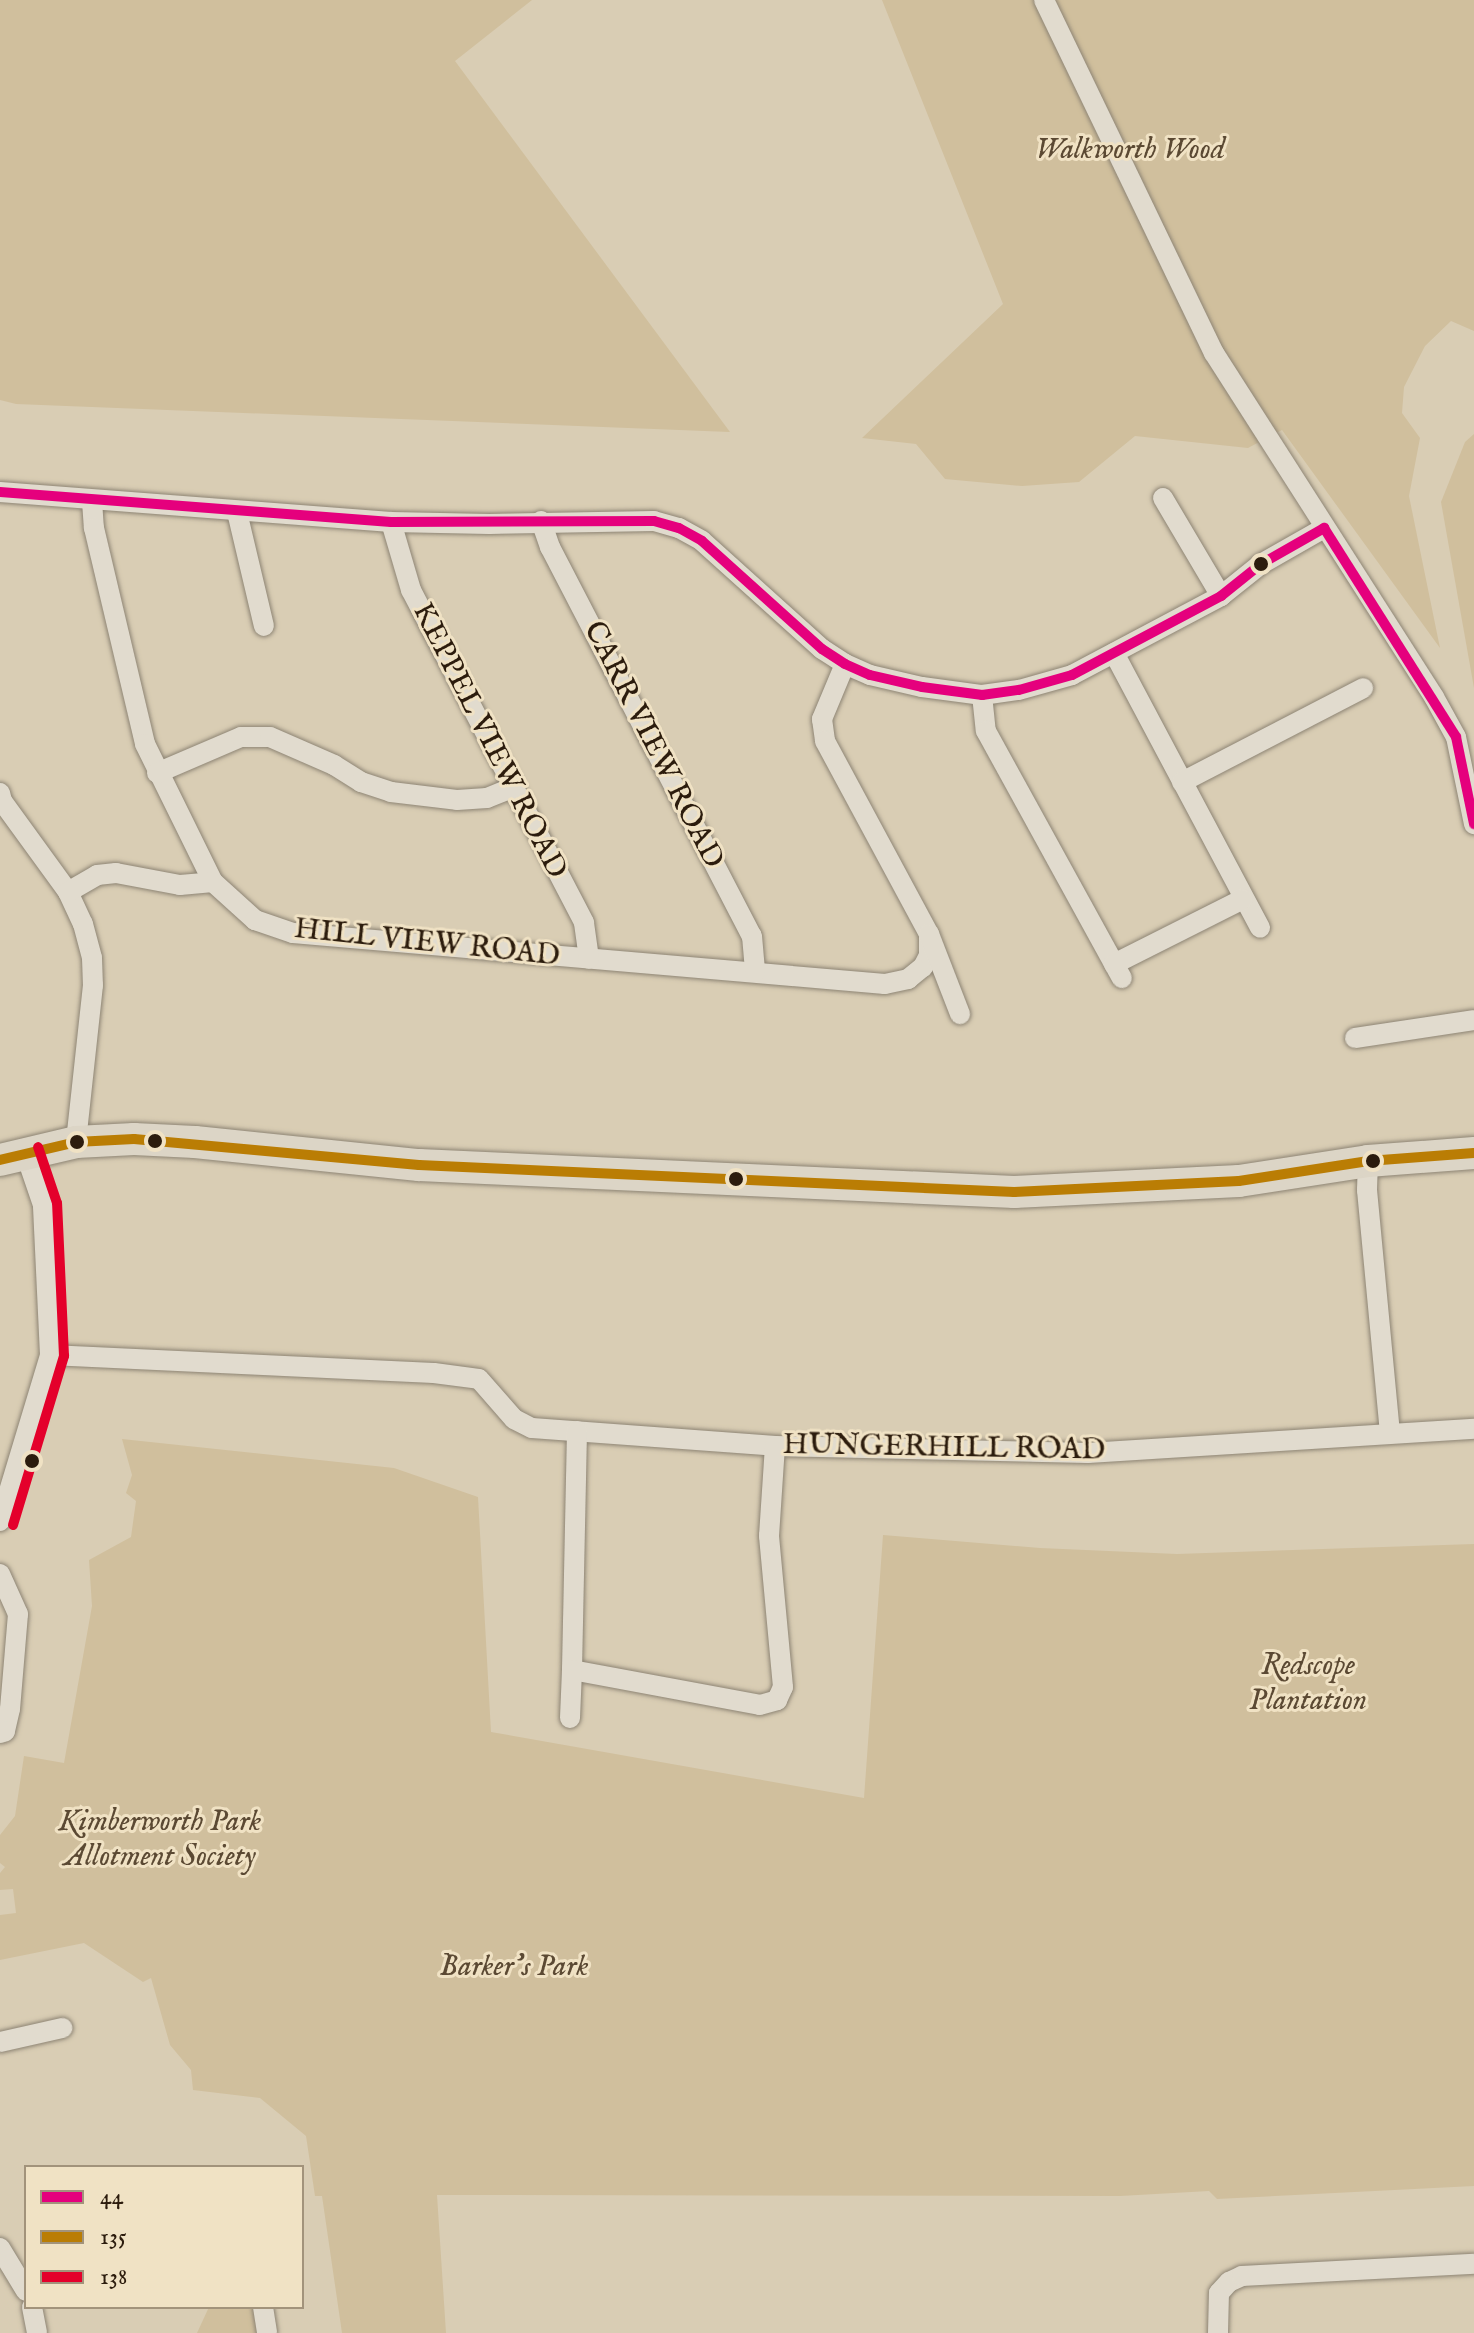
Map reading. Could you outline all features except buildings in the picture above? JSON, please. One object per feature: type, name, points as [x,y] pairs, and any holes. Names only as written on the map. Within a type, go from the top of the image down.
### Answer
[{"type":"main road","points":[[12,1156],[76,1142],[195,1142],[419,1165],[1014,1192],[1239,1181],[1368,1161],[1474,1153]]},
{"type":"street","points":[[1044,0],[1214,353],[1434,697],[1456,737],[1474,824]]},
{"type":"street","points":[[0,492],[391,522],[654,521],[679,528],[702,541],[822,649],[845,664],[870,675],[922,687],[982,695],[1072,675],[1221,596],[1261,564],[1324,528]]},
{"type":"street","points":[[1163,498],[1221,596]]},
{"type":"street","name":"HILL VIEW ROAD","points":[[92,501],[94,528],[145,744],[213,882],[255,920],[293,933],[885,984],[908,979],[923,967],[929,955],[929,934]]},
{"type":"street","points":[[237,512],[264,626]]},
{"type":"street","name":"CARR VIEW ROAD","points":[[541,521],[550,547],[752,936],[755,972]]},
{"type":"street","name":"KEPPEL VIEW ROAD","points":[[391,522],[411,590],[584,923],[589,959]]},
{"type":"street","points":[[1114,653],[1260,928]]},
{"type":"street","points":[[845,664],[822,719],[825,741],[929,934],[960,1014]]},
{"type":"street","points":[[1182,782],[1363,688]]},
{"type":"street","points":[[982,695],[986,731],[1118,971],[1243,899]]},
{"type":"street","points":[[157,773],[241,737],[270,737],[334,765],[361,782],[391,792],[457,800],[487,798],[512,788]]},
{"type":"street","points":[[0,793],[2,801],[68,892],[83,924],[92,958],[93,985],[76,1142]]},
{"type":"street","points":[[68,892],[97,875],[116,873],[180,885],[213,882]]},
{"type":"street","points":[[1355,1038],[1474,1020]]},
{"type":"street","points":[[2,1512],[50,1355],[43,1205],[12,1156]]},
{"type":"street","points":[[1368,1161],[1367,1190],[1390,1433]]},
{"type":"street","name":"HUNGERHILL ROAD","points":[[50,1355],[434,1373],[479,1379],[514,1419],[532,1428],[775,1446],[1088,1453],[1474,1429]]},
{"type":"street","points":[[570,1718],[577,1431]]},
{"type":"street","points":[[572,1670],[760,1705],[777,1700],[783,1687],[769,1536],[775,1446]]},
{"type":"street","points":[[0,1574],[18,1614],[10,1709],[5,1731],[0,1733]]},
{"type":"street","points":[[0,2042],[62,2028]]},
{"type":"street","points":[[0,2248],[24,2288]]},
{"type":"street","points":[[1218,2333],[1219,2293],[1229,2282],[1242,2276],[1474,2264]]},
{"type":"street","points":[[32,2309],[37,2333]]},
{"type":"street","points":[[263,2309],[267,2333]]},
{"type":"green space","points":[[0,0],[532,0],[455,61],[730,432],[16,404],[0,400]]},
{"type":"green space","name":"Walkworth Wood","points":[[882,0],[1474,0],[1474,331],[1451,321],[1425,346],[1404,387],[1402,413],[1420,438],[1409,496],[1440,648],[1282,430],[1248,448],[1135,436],[1079,482],[1022,486],[945,479],[916,444],[862,438],[1003,304]]},
{"type":"green space","points":[[1474,434],[1474,688],[1441,502],[1465,442]]},
{"type":"green space","name":"Barker's Park","points":[[122,1439],[394,1468],[478,1497],[491,1732],[864,1798],[883,1535],[1040,1548],[1177,1554],[1474,1544],[1474,2186],[1217,2199],[1209,2191],[1120,2196],[437,2195],[446,2333],[342,2333],[322,2196],[315,2196],[306,2136],[260,2098],[193,2090],[191,2070],[170,2045],[151,1978],[143,1982],[84,1943],[0,1960],[0,1915],[16,1913],[13,1889],[0,1890],[0,1873],[5,1867],[0,1863],[0,1835],[15,1816],[24,1756],[64,1763],[92,1606],[89,1560],[131,1537],[136,1501],[126,1493],[132,1475]]},
{"type":"green space","points":[[208,2309],[253,2309],[258,2333],[197,2333]]},
{"type":"transit line","name":"44","points":[[0,492],[391,522],[654,521],[679,528],[702,541],[822,649],[845,664],[870,675],[922,687],[982,695],[1019,690],[1072,675],[1221,596],[1261,564],[1324,528]]},
{"type":"transit line","name":"44","points":[[1324,528],[1456,737],[1474,824]]},
{"type":"transit line","name":"135","points":[[0,1160],[76,1142],[134,1139],[419,1165],[1014,1192],[1239,1181],[1368,1161],[1474,1153]]},
{"type":"transit line","name":"138","points":[[13,1525],[64,1356],[57,1203],[38,1147]]},
{"type":"park label","name":"Redscope Plantation","points":[[1308,1683]]},
{"type":"park label","name":"Kimberworth Park Allotment Society","points":[[160,1839]]}]
